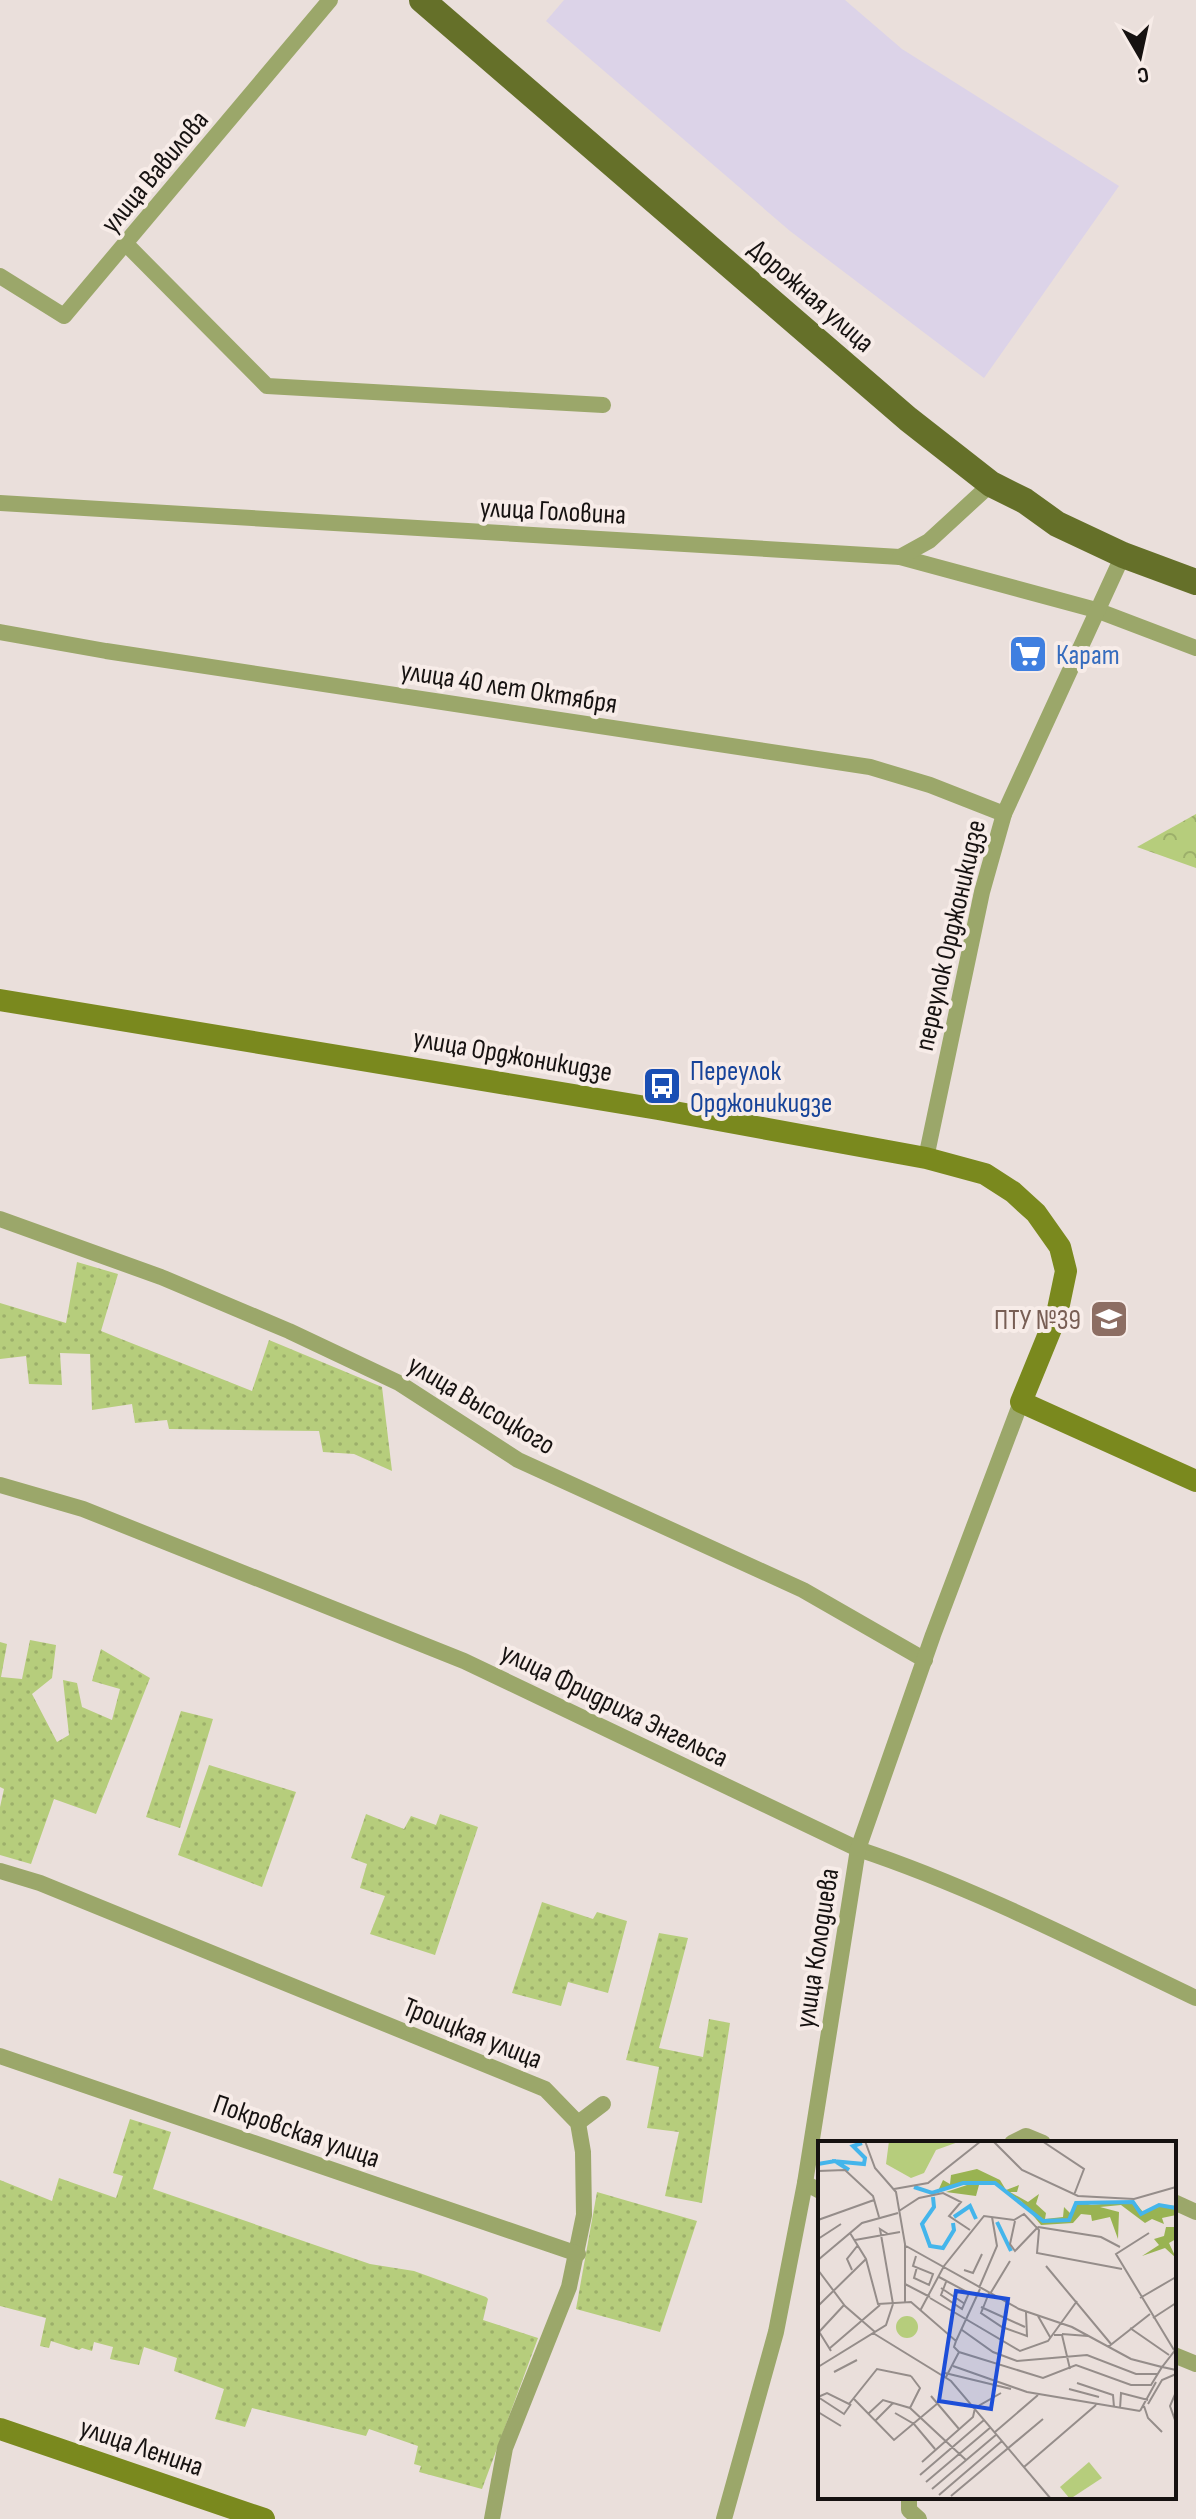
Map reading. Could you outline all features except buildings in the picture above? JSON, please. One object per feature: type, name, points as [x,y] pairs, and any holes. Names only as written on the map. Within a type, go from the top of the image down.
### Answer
[{"type":"main road","name":"Дорожная улица","points":[[422,0],[896,409],[991,484],[1025,501],[1057,524],[1123,555],[1196,582]]},
{"type":"main road","name":"улица Орджоникидзе","points":[[0,1000],[658,1109],[926,1158],[985,1174],[1013,1192],[1036,1213],[1060,1247],[1066,1271],[1057,1314],[1021,1402]]},
{"type":"main road","points":[[1021,1402],[1196,1481]]},
{"type":"main road","name":"улица Ленина","points":[[0,2429],[264,2519]]},
{"type":"street","name":"улица Вавилова","points":[[0,276],[64,316],[127,245],[325,1]]},
{"type":"street","points":[[127,245],[267,386],[603,405]]},
{"type":"street","points":[[900,557],[929,541],[991,484]]},
{"type":"street","name":"улица Головина","points":[[0,503],[900,557],[1096,610],[1196,648]]},
{"type":"street","name":"переулок Орджоникидзе","points":[[926,1158],[982,892],[1004,814],[1123,555]]},
{"type":"street","name":"улица 40 лет Октября","points":[[0,632],[106,651],[870,767],[930,785],[1004,814]]},
{"type":"street","name":"улица Высоцкого","points":[[0,1219],[161,1277],[399,1383],[518,1460],[803,1590],[925,1660]]},
{"type":"street","name":"улица Колодиева","points":[[818,2141],[858,1849],[1021,1402]]},
{"type":"street","name":"улица Фридриха Энгельса","points":[[0,1485],[83,1509],[464,1661],[858,1849],[980,1895],[1196,1998]]},
{"type":"street","name":"Троицкая улица","points":[[0,1871],[40,1883],[545,2089],[578,2123]]},
{"type":"street","name":"Покровская улица","points":[[0,2056],[578,2254]]},
{"type":"street","points":[[492,2519],[505,2448],[569,2287],[578,2254],[584,2215],[583,2152],[578,2123],[603,2104]]},
{"type":"street","points":[[1016,2141],[1026,2136],[1038,2141]]},
{"type":"street","name":"улица Колодиева","points":[[724,2519],[776,2332],[812,2187],[818,2143]]},
{"type":"street","points":[[1176,2203],[1196,2212]]},
{"type":"street","points":[[1176,2356],[1196,2364]]},
{"type":"street","points":[[909,2499],[909,2510],[919,2519]]},
{"type":"shaded area","points":[[564,0],[845,0],[902,49],[1119,186],[984,378],[790,231],[546,21]]},
{"type":"green space","points":[[1196,814],[1196,868],[1137,847]]},
{"type":"green space","points":[[77,1262],[118,1274],[101,1331],[252,1391],[269,1340],[382,1387],[392,1471],[354,1454],[323,1452],[319,1431],[169,1429],[167,1420],[135,1423],[132,1404],[92,1410],[90,1354],[60,1353],[62,1385],[29,1384],[26,1356],[0,1359],[0,1303],[66,1323]]},
{"type":"green space","points":[[30,1640],[56,1645],[52,1678],[32,1694],[57,1742],[69,1735],[63,1680],[77,1683],[82,1707],[112,1720],[120,1689],[92,1681],[101,1649],[150,1678],[96,1814],[54,1799],[31,1864],[0,1855],[0,1807],[4,1789],[0,1787],[0,1642],[7,1644],[1,1677],[22,1679]]},
{"type":"green space","points":[[181,1711],[213,1719],[180,1828],[146,1817]]},
{"type":"green space","points":[[209,1765],[296,1792],[262,1887],[178,1855]]},
{"type":"green space","points":[[366,1814],[404,1829],[411,1816],[436,1825],[440,1814],[478,1827],[435,1955],[370,1934],[385,1896],[360,1888],[367,1864],[351,1858]]},
{"type":"green space","points":[[542,1902],[593,1919],[597,1912],[627,1921],[608,1993],[568,1982],[561,2006],[512,1993]]},
{"type":"green space","points":[[659,1933],[688,1938],[659,2048],[703,2057],[709,2019],[730,2023],[702,2203],[665,2196],[679,2132],[647,2128],[659,2067],[626,2060]]},
{"type":"green space","points":[[130,2119],[171,2132],[153,2189],[370,2264],[414,2271],[486,2297],[483,2320],[538,2338],[482,2489],[419,2472],[421,2466],[414,2464],[418,2446],[369,2429],[366,2436],[252,2408],[245,2427],[215,2419],[224,2389],[174,2371],[177,2358],[144,2347],[139,2365],[110,2359],[113,2347],[94,2342],[92,2351],[51,2341],[49,2348],[40,2346],[46,2318],[0,2306],[0,2180],[52,2201],[59,2178],[116,2198],[123,2176],[113,2173]]},
{"type":"green space","points":[[597,2192],[697,2221],[660,2332],[576,2309]]},
{"type":"place","name":"Карат","points":[[1028,654]]},
{"type":"place","name":"Переулок Орджоникидзе","points":[[662,1086]]},
{"type":"place","name":"ПТУ №39","points":[[1109,1319]]}]
